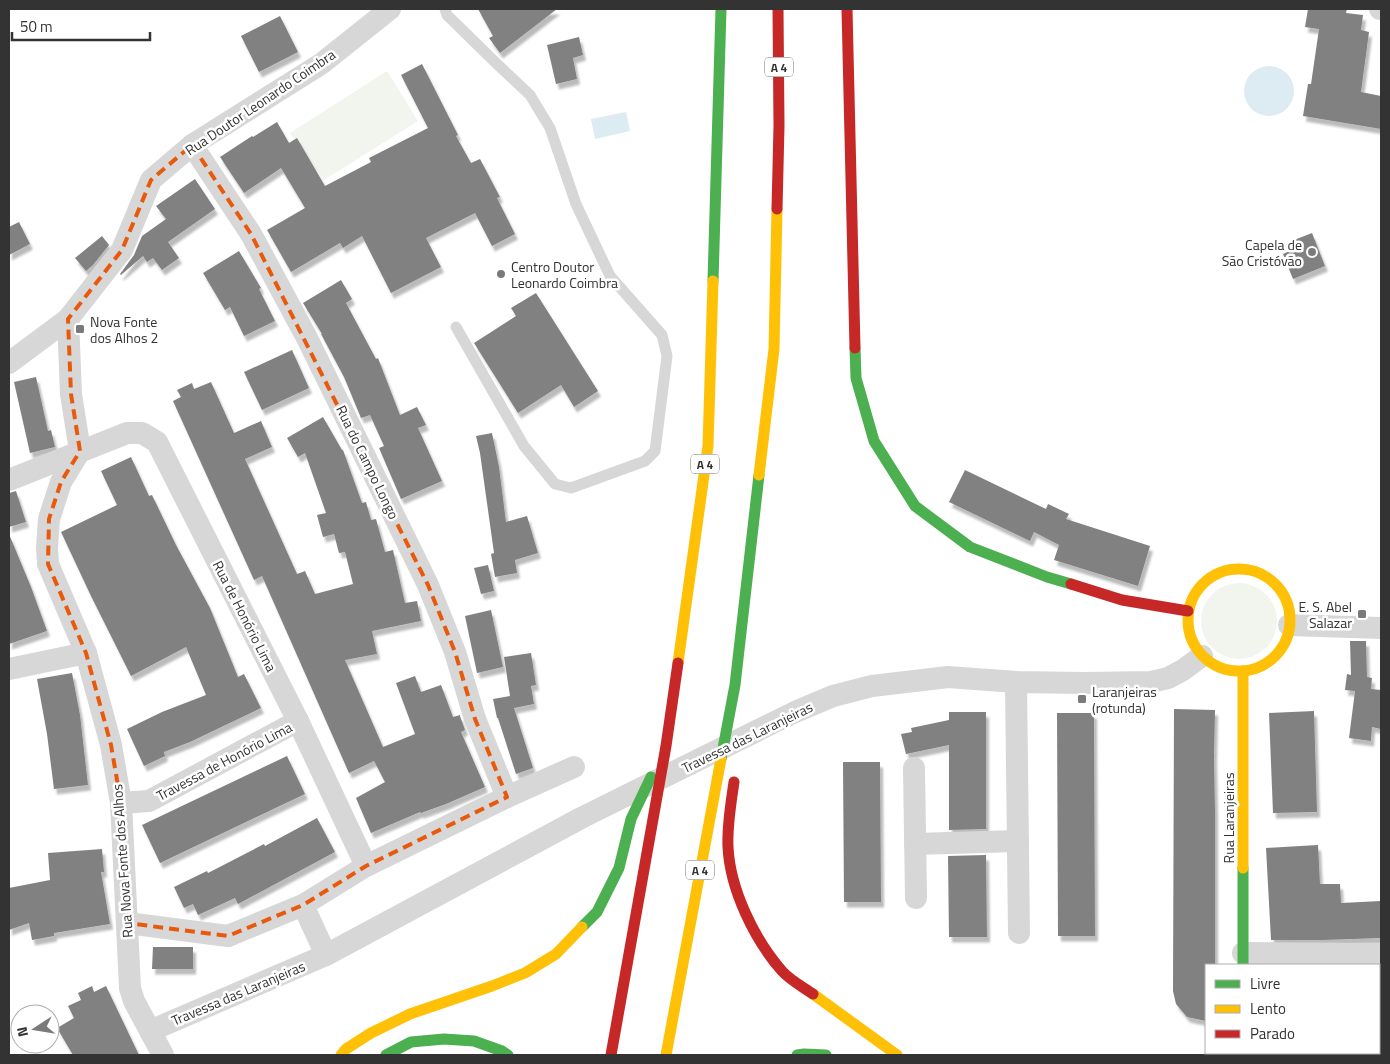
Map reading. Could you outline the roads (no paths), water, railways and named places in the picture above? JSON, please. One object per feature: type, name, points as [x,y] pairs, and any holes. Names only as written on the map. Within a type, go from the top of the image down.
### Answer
[{"type":"main road","name":"A 4","points":[[612,1055],[666,746],[708,446],[721,9]]},
{"type":"main road","name":"A 4","points":[[666,1055],[736,685],[774,349],[779,126],[778,9]]},
{"type":"main road","points":[[847,9],[856,378],[874,441],[915,506],[970,547],[1047,577],[1122,600],[1188,611]]},
{"type":"main road","points":[[1242,569],[1258,572],[1272,581],[1283,594],[1289,611],[1289,624],[1284,645],[1272,659],[1258,668],[1243,671],[1223,669],[1207,661],[1195,648],[1189,633],[1187,617],[1191,601],[1199,587],[1211,577],[1226,570],[1242,569]]},
{"type":"main road","name":"Rua Laranjeiras","points":[[1243,671],[1243,959]]},
{"type":"main road","points":[[736,685],[739,754]]},
{"type":"main road","points":[[341,1055],[346,1049],[371,1033],[410,1014],[525,973],[556,954],[597,912],[620,868],[631,819],[666,746]]},
{"type":"main road","points":[[736,773],[730,811],[728,846],[732,875],[753,930],[783,972],[897,1055]]},
{"type":"main road","points":[[386,1055],[411,1042],[444,1039],[474,1041],[508,1055]]},
{"type":"main road","points":[[797,1055],[826,1055]]},
{"type":"street","name":"Rua Doutor Leonardo Coimbra","points":[[9,363],[68,320],[122,250],[151,180],[192,145],[321,64],[390,9]]},
{"type":"street","name":"Rua do Campo Longo","points":[[192,145],[251,234],[308,338],[428,585],[455,652],[475,718],[507,797]]},
{"type":"street","points":[[68,320],[71,394],[80,451]]},
{"type":"street","name":"Rua de Honório Lima","points":[[9,480],[127,433],[142,434],[157,442],[298,722],[366,866]]},
{"type":"street","name":"Rua Nova Fonte dos Alhos","points":[[80,451],[60,482],[49,519],[48,564],[86,653],[111,745],[121,803],[130,988],[134,1001],[163,1055]]},
{"type":"street","points":[[1289,624],[1381,628]]},
{"type":"street","points":[[9,669],[86,653]]},
{"type":"street","name":"Travessa das Laranjeiras","points":[[150,1031],[326,955],[583,817],[795,712],[833,696],[872,686],[948,677],[1016,682],[1151,682],[1168,678],[1202,656]]},
{"type":"street","points":[[1016,682],[1019,933]]},
{"type":"street","name":"Travessa de Honório Lima","points":[[121,803],[149,801],[298,722]]},
{"type":"street","points":[[127,923],[228,936],[303,905],[366,866],[507,797],[574,767]]},
{"type":"street","points":[[914,768],[916,898]]},
{"type":"street","points":[[915,844],[1018,841]]},
{"type":"street","points":[[303,905],[326,955]]},
{"type":"street","points":[[1243,959],[1330,960],[1381,954]]},
{"type":"lane","points":[[445,9],[447,15],[530,95],[550,128],[576,204],[610,276],[662,335],[667,356],[655,451],[645,461],[571,488],[555,484],[524,446],[456,327]]},
{"type":"place","name":"Capela de São Cristóvão","points":[[1312,252]]},
{"type":"place","name":"Centro Doutor Leonardo Coimbra","points":[[501,274]]},
{"type":"place","name":"Nova Fonte dos Alhos 2","points":[[80,329]]},
{"type":"place","name":"E. S. Abel Salazar","points":[[1362,614]]},
{"type":"place","name":"Laranjeiras (rotunda)","points":[[1082,699]]}]
